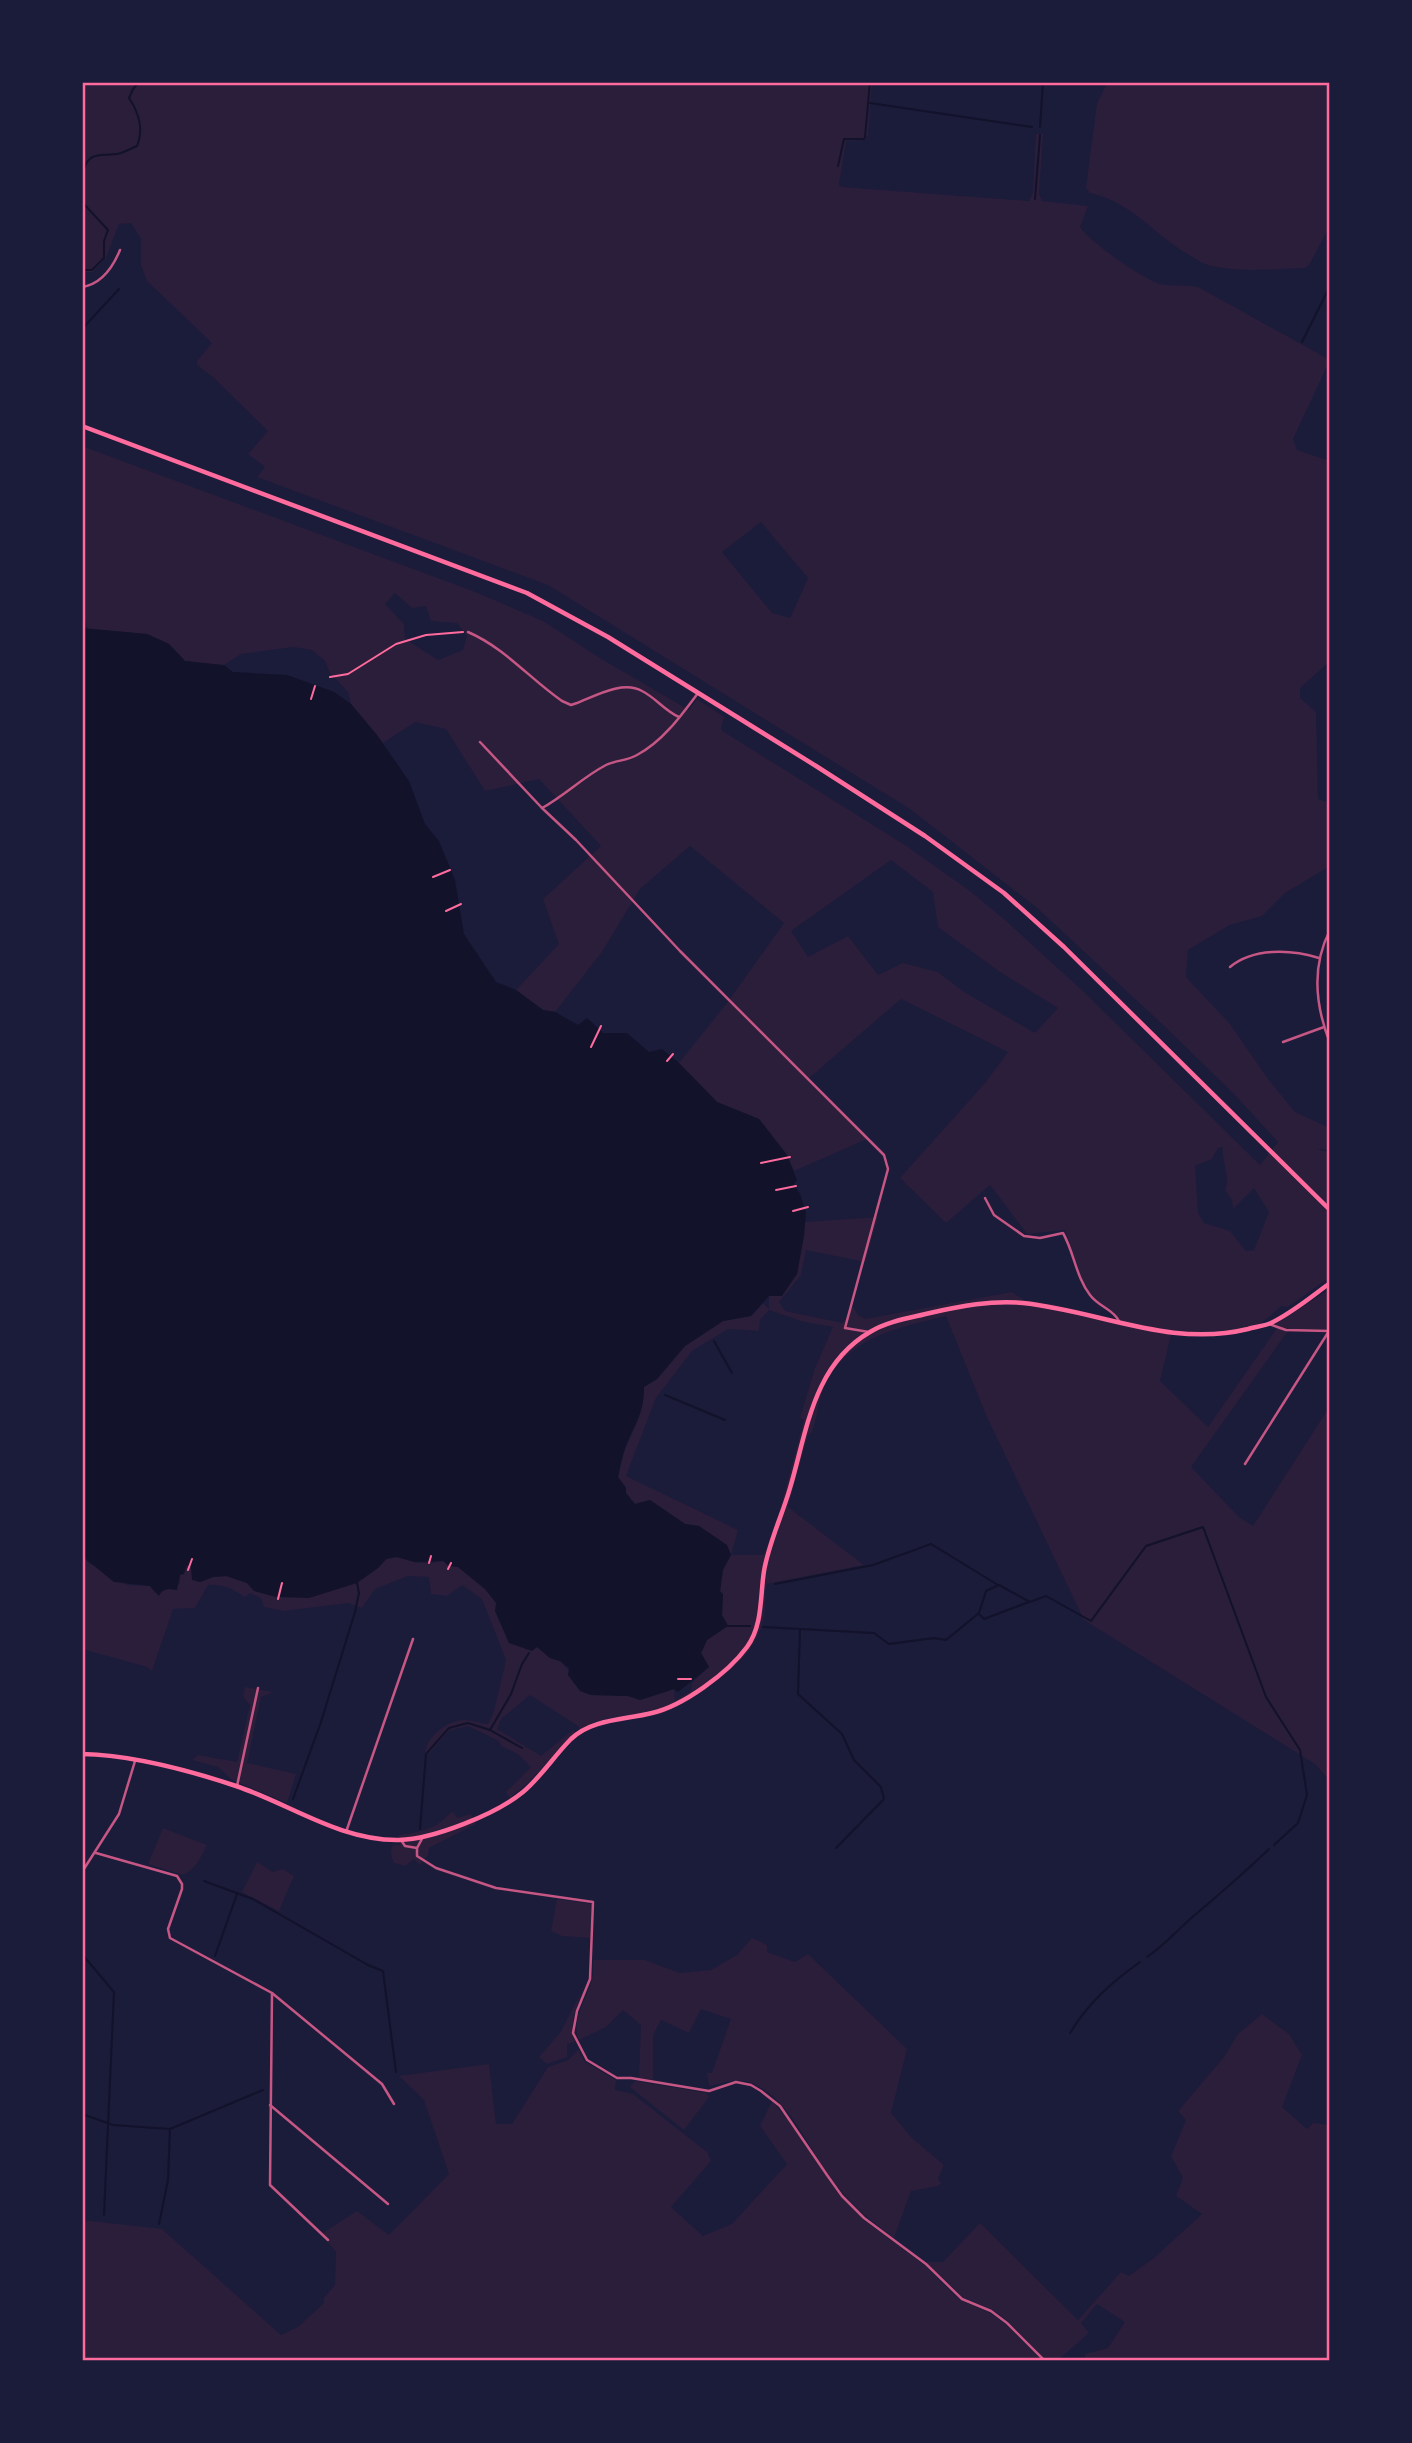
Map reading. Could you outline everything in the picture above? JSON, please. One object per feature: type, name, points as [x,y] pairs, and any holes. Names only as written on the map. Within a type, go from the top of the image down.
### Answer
[{"type":"main road","points":[[82,426],[527,593],[608,636],[925,836],[1004,893],[1064,947],[1330,1210]]},
{"type":"main road","points":[[82,1754],[135,1760],[237,1786],[346,1832],[365,1837],[401,1840],[423,1837],[466,1822],[524,1791],[572,1738],[593,1725],[657,1713],[696,1693],[727,1668],[747,1647],[758,1621],[768,1551],[786,1500],[816,1394],[836,1361],[869,1332],[936,1311],[999,1302],[1025,1303],[1064,1310],[1153,1331],[1186,1335],[1230,1333],[1269,1324],[1330,1283]]},
{"type":"street","points":[[82,287],[96,282],[110,270],[120,250]]},
{"type":"street","points":[[468,632],[509,657],[562,701],[571,705],[610,690],[628,687],[642,690],[668,712],[680,718]]},
{"type":"street","points":[[542,808],[604,766],[640,754],[680,718],[698,693]]},
{"type":"street","points":[[480,742],[673,943],[884,1155],[888,1169],[845,1328],[869,1332]]},
{"type":"street","points":[[1330,930],[1319,958],[1316,989],[1330,1043]]},
{"type":"street","points":[[1230,967],[1241,958],[1266,953],[1280,952],[1319,958]]},
{"type":"street","points":[[1283,1042],[1324,1027]]},
{"type":"street","points":[[985,1198],[995,1215],[1024,1236],[1040,1238],[1063,1233],[1089,1294],[1100,1306],[1115,1313],[1121,1324]]},
{"type":"street","points":[[1269,1324],[1286,1330],[1329,1331]]},
{"type":"street","points":[[1245,1464],[1329,1331]]},
{"type":"street","points":[[346,1832],[413,1639]]},
{"type":"street","points":[[237,1786],[258,1688]]},
{"type":"street","points":[[82,1872],[119,1814],[135,1760]]},
{"type":"street","points":[[423,1837],[417,1848],[417,1856],[424,1862],[496,1888],[593,1902],[590,1979],[577,2011],[573,2033],[587,2060],[617,2078],[709,2091],[736,2082],[751,2085],[780,2106],[842,2196],[864,2218],[926,2264],[962,2299],[991,2311],[1007,2323],[1045,2361]]},
{"type":"street","points":[[401,1840],[405,1846],[417,1848]]},
{"type":"street","points":[[96,1853],[177,1877],[182,1889],[168,1929],[170,1938],[272,1993],[382,2084],[394,2105]]},
{"type":"street","points":[[272,1993],[270,2185],[328,2240]]},
{"type":"street","points":[[270,2105],[388,2204]]},
{"type":"path","points":[[330,677],[348,674],[396,644],[426,635],[468,632]]},
{"type":"path","points":[[310,699],[315,686]]},
{"type":"path","points":[[433,877],[450,870]]},
{"type":"path","points":[[446,911],[461,904]]},
{"type":"path","points":[[591,1047],[601,1026]]},
{"type":"path","points":[[667,1061],[673,1054]]},
{"type":"path","points":[[761,1163],[790,1157]]},
{"type":"path","points":[[776,1190],[796,1186]]},
{"type":"path","points":[[793,1211],[808,1207]]},
{"type":"path","points":[[429,1563],[431,1556]]},
{"type":"path","points":[[188,1570],[192,1559]]},
{"type":"path","points":[[448,1569],[452,1563]]},
{"type":"path","points":[[278,1599],[282,1583]]},
{"type":"path","points":[[678,1679],[691,1679]]},
{"type":"shaded area","points":[[82,82],[872,82],[868,135],[865,140],[846,141],[839,185],[842,187],[1029,201],[1033,192],[1036,134],[1043,134],[1039,194],[1042,201],[1088,206],[1080,227],[1094,242],[1152,281],[1198,287],[1330,360],[1293,439],[1297,450],[1330,461],[1330,661],[1300,688],[1300,698],[1316,712],[1318,799],[1330,803],[1330,866],[1285,893],[1262,916],[1230,925],[1188,950],[1186,977],[1230,1024],[1268,1079],[1295,1112],[1330,1128],[1330,1150],[1316,1149],[1330,1152],[1330,1277],[1288,1307],[1281,1306],[1269,1317],[1244,1331],[1217,1336],[1171,1335],[1160,1381],[1208,1427],[1277,1328],[1273,1326],[1330,1289],[1330,1331],[1288,1331],[1191,1467],[1239,1517],[1253,1526],[1330,1406],[1330,1781],[1315,1764],[1084,1620],[986,1415],[946,1316],[892,1330],[860,1345],[847,1356],[825,1385],[812,1432],[808,1435],[788,1507],[864,1565],[766,1584],[763,1623],[744,1656],[718,1680],[659,1715],[656,1710],[595,1722],[581,1731],[578,1726],[530,1695],[501,1719],[497,1729],[541,1756],[573,1730],[576,1733],[510,1798],[506,1792],[531,1767],[518,1754],[501,1746],[499,1741],[468,1726],[450,1730],[425,1758],[425,1751],[432,1738],[450,1723],[465,1720],[488,1724],[494,1711],[506,1660],[482,1599],[462,1585],[447,1596],[431,1594],[429,1577],[408,1576],[375,1589],[362,1608],[348,1603],[283,1611],[264,1607],[261,1598],[250,1593],[245,1597],[219,1585],[208,1585],[195,1608],[173,1609],[152,1671],[147,1667],[82,1649],[82,1556],[127,1585],[150,1586],[155,1593],[180,1583],[180,1575],[186,1565],[191,1567],[192,1574],[200,1582],[226,1576],[247,1583],[378,1568],[387,1559],[394,1557],[421,1563],[443,1561],[449,1566],[458,1567],[485,1589],[537,1647],[550,1658],[560,1661],[591,1695],[628,1696],[640,1700],[674,1689],[675,1701],[691,1691],[692,1683],[709,1667],[701,1653],[707,1640],[728,1626],[722,1615],[723,1595],[720,1591],[723,1570],[699,1526],[685,1524],[650,1500],[635,1504],[625,1493],[626,1488],[618,1477],[625,1449],[639,1417],[644,1387],[657,1379],[685,1346],[723,1321],[751,1316],[763,1303],[769,1309],[769,1296],[797,1274],[805,1222],[878,1217],[865,1262],[806,1250],[801,1275],[779,1302],[785,1311],[843,1323],[853,1306],[858,1315],[865,1319],[1012,1292],[1024,1300],[1120,1320],[1086,1287],[1065,1230],[1027,1234],[990,1185],[946,1223],[900,1178],[985,1083],[1008,1052],[901,999],[808,1079],[867,1139],[794,1171],[787,1155],[759,1119],[717,1102],[679,1063],[727,1003],[784,923],[690,846],[640,889],[602,952],[555,1012],[543,1010],[516,990],[559,944],[543,899],[601,846],[539,779],[485,791],[446,729],[415,722],[383,743],[351,704],[348,692],[330,673],[325,661],[312,650],[293,647],[241,654],[224,665],[217,665],[185,661],[169,644],[147,634],[88,629],[82,612],[82,446],[478,593],[543,621],[689,710],[697,699],[724,717],[721,730],[908,847],[970,891],[1084,992],[1260,1165],[1278,1142],[1235,1095],[1161,1023],[1036,907],[910,809],[548,585],[257,477],[265,467],[248,454],[268,431],[197,365],[197,361],[212,343],[147,281],[141,265],[141,238],[131,223],[119,224],[106,258],[93,272],[82,272]],"holes":[[[761,522],[808,578],[790,618],[772,613],[722,552]],[[395,593],[412,608],[426,606],[431,621],[457,623],[467,636],[463,650],[438,660],[405,639],[404,624],[385,604]],[[891,860],[933,892],[938,927],[1000,972],[1058,1008],[1035,1033],[964,992],[938,972],[903,963],[878,975],[848,936],[808,957],[791,931]],[[1223,1147],[1227,1179],[1225,1190],[1232,1200],[1233,1209],[1254,1188],[1269,1212],[1254,1250],[1246,1251],[1230,1231],[1204,1223],[1198,1213],[1195,1166],[1212,1159],[1218,1148]],[[769,1310],[804,1322],[833,1327],[815,1368],[800,1418],[804,1420],[781,1506],[764,1555],[731,1555],[738,1530],[626,1476],[656,1398],[692,1351],[728,1329],[759,1331],[760,1320]]]},
{"type":"shaded area","points":[[1108,82],[1330,82],[1330,226],[1309,265],[1305,268],[1256,270],[1208,265],[1176,247],[1130,211],[1105,197],[1090,193],[1086,188],[1097,103]]},
{"type":"shaded area","points":[[82,628],[147,634],[169,644],[185,661],[224,665],[233,672],[287,675],[334,692],[351,704],[377,735],[409,781],[425,824],[439,841],[455,880],[464,934],[496,982],[516,990],[543,1010],[555,1012],[578,1025],[587,1018],[603,1033],[627,1033],[649,1052],[662,1049],[717,1102],[759,1119],[787,1155],[797,1180],[794,1184],[806,1212],[797,1274],[782,1296],[769,1296],[751,1316],[723,1321],[685,1346],[657,1379],[644,1387],[640,1413],[625,1448],[618,1477],[635,1504],[650,1500],[685,1524],[699,1526],[727,1545],[731,1555],[723,1570],[720,1591],[723,1594],[722,1615],[728,1626],[707,1640],[701,1653],[709,1667],[678,1692],[674,1689],[640,1700],[628,1696],[591,1695],[580,1691],[568,1675],[569,1668],[560,1661],[550,1658],[537,1647],[532,1651],[509,1643],[495,1611],[496,1603],[485,1589],[458,1567],[449,1566],[443,1561],[415,1562],[397,1557],[386,1559],[357,1583],[309,1598],[276,1597],[254,1591],[247,1583],[226,1576],[200,1582],[192,1580],[191,1567],[187,1565],[184,1574],[180,1575],[177,1590],[164,1590],[159,1596],[150,1586],[114,1582],[82,1556]]},
{"type":"shaded area","points":[[245,1687],[273,1692],[261,1697],[247,1763],[296,1774],[287,1803],[232,1780],[218,1767],[192,1760],[198,1755],[237,1762],[250,1705],[243,1697]]},
{"type":"shaded area","points":[[453,1812],[457,1818],[471,1814],[476,1824],[429,1848],[428,1855],[420,1865],[414,1859],[405,1866],[394,1863],[391,1850],[393,1845],[400,1845],[399,1835],[430,1828]]},
{"type":"shaded area","points":[[163,1828],[207,1845],[194,1867],[183,1875],[148,1864]]},
{"type":"shaded area","points":[[257,1862],[273,1872],[283,1869],[294,1876],[279,1911],[242,1892]]},
{"type":"shaded area","points":[[557,1899],[592,1904],[590,1938],[562,1936],[551,1931]]},
{"type":"shaded area","points":[[752,1938],[767,1945],[767,1952],[795,1962],[808,1954],[907,2049],[891,2113],[912,2138],[944,2165],[938,2186],[911,2191],[894,2238],[842,2192],[795,2122],[776,2099],[747,2081],[709,2086],[707,2073],[712,2073],[731,2019],[701,2009],[689,2033],[661,2020],[653,2035],[653,2080],[639,2078],[641,2025],[623,2010],[606,2027],[579,2040],[578,2017],[593,1976],[593,1960],[645,1960],[680,1973],[711,1970],[737,1955]]},
{"type":"shaded area","points":[[582,1991],[573,2023],[575,2042],[567,2044],[567,2057],[547,2064],[539,2057],[560,2033]]},
{"type":"shaded area","points":[[1262,2014],[1289,2034],[1302,2055],[1282,2107],[1307,2129],[1313,2123],[1330,2125],[1330,2361],[1085,2361],[1085,2354],[1108,2348],[1125,2322],[1097,2304],[1081,2323],[1089,2333],[1057,2361],[1047,2361],[1008,2321],[993,2310],[963,2297],[926,2262],[943,2262],[980,2223],[1078,2320],[1121,2272],[1129,2276],[1154,2258],[1202,2214],[1176,2196],[1183,2178],[1171,2156],[1186,2120],[1178,2111],[1225,2056],[1237,2035]]},
{"type":"shaded area","points":[[578,2050],[585,2062],[616,2080],[615,2090],[633,2094],[707,2152],[711,2161],[671,2207],[703,2236],[732,2224],[787,2164],[760,2126],[772,2101],[791,2123],[841,2197],[863,2219],[923,2264],[960,2300],[990,2313],[1005,2324],[1042,2361],[82,2361],[82,2220],[162,2229],[281,2335],[298,2327],[324,2303],[324,2298],[335,2285],[336,2252],[321,2234],[357,2211],[389,2235],[449,2174],[424,2100],[399,2076],[489,2064],[496,2124],[512,2124],[548,2067],[568,2060]]},
{"type":"shaded area","points":[[635,2081],[707,2093],[709,2097],[684,2130],[630,2087]]},
{"type":"waterway","points":[[82,175],[92,157],[121,153],[137,146],[139,121],[129,98],[139,82]]},
{"type":"waterway","points":[[838,166],[844,139],[865,137],[870,82]]},
{"type":"waterway","points":[[1040,127],[1043,82]]},
{"type":"waterway","points":[[870,103],[1032,127]]},
{"type":"waterway","points":[[1035,199],[1040,135]]},
{"type":"waterway","points":[[82,202],[108,230],[104,241],[104,258],[92,270],[82,270]]},
{"type":"waterway","points":[[1302,342],[1330,286]]},
{"type":"waterway","points":[[82,329],[119,289]]},
{"type":"waterway","points":[[714,1341],[732,1373]]},
{"type":"waterway","points":[[665,1395],[725,1420]]},
{"type":"waterway","points":[[763,1627],[874,1633],[889,1644],[934,1638],[946,1640],[979,1613],[986,1591],[999,1585],[1030,1602],[1046,1596],[1091,1621],[1146,1546],[1203,1527],[1266,1697],[1300,1750],[1307,1795],[1298,1823],[1274,1845]]},
{"type":"waterway","points":[[775,1584],[873,1565],[931,1544],[998,1585]]},
{"type":"waterway","points":[[293,1799],[321,1722],[355,1612],[359,1593],[357,1583]]},
{"type":"waterway","points":[[980,1615],[984,1619],[1029,1602]]},
{"type":"waterway","points":[[728,1626],[750,1626]]},
{"type":"waterway","points":[[800,1630],[798,1694],[842,1734],[854,1760],[881,1787],[884,1799],[836,1848]]},
{"type":"waterway","points":[[420,1829],[426,1754],[449,1728],[468,1723],[490,1730],[511,1694],[529,1653]]},
{"type":"waterway","points":[[490,1730],[522,1748]]},
{"type":"waterway","points":[[1147,1957],[1269,1849]]},
{"type":"waterway","points":[[204,1881],[253,1899],[383,1971],[396,2072]]},
{"type":"waterway","points":[[215,1956],[237,1894]]},
{"type":"waterway","points":[[82,1954],[114,1992],[104,2215]]},
{"type":"waterway","points":[[1070,2033],[1101,1994],[1140,1962]]},
{"type":"waterway","points":[[82,2114],[113,2125],[170,2129],[263,2090]]},
{"type":"waterway","points":[[159,2224],[168,2180],[170,2129]]}]
